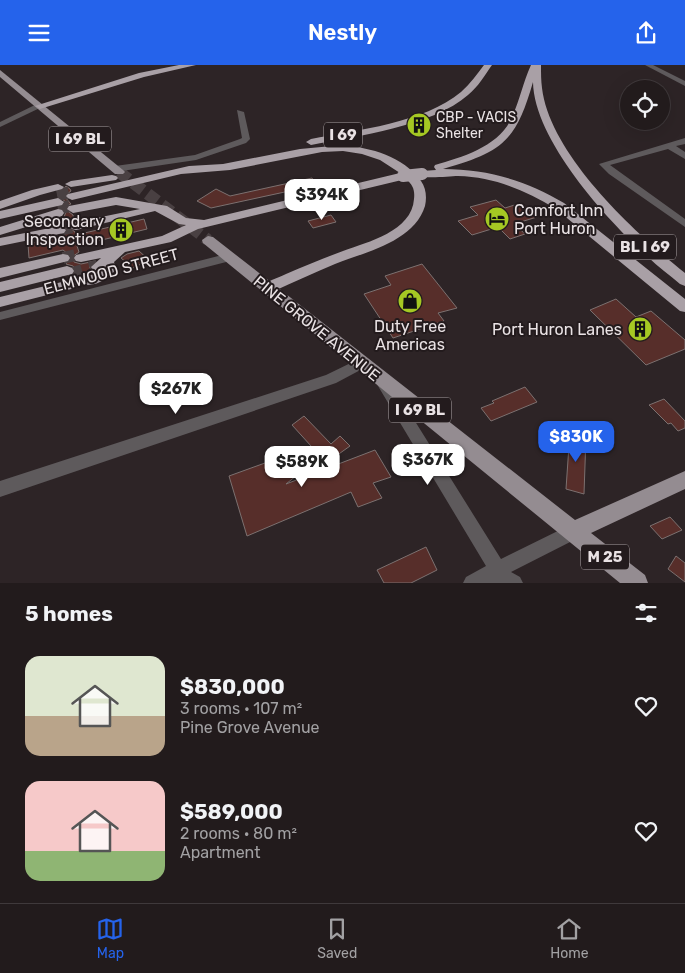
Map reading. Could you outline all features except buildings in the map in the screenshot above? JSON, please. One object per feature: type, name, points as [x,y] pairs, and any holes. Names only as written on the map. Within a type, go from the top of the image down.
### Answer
[{"type":"highway","points":[[40,106],[148,73],[192,65]]},
{"type":"highway","name":"I 69","points":[[170,174],[385,126],[424,114],[463,94],[488,65]]},
{"type":"highway","points":[[80,256],[111,257],[148,242],[166,239],[194,226],[421,173],[467,159],[501,139],[512,128],[536,65]]},
{"type":"highway","name":"BL I 69","points":[[536,65],[536,79],[540,99],[554,134],[579,174],[608,209],[654,255],[685,281]]},
{"type":"highway","points":[[73,204],[142,176],[234,166],[312,149],[338,148],[367,152],[389,159],[415,180],[420,191],[419,205],[413,218],[402,229],[372,245],[298,274],[267,289]]},
{"type":"highway","points":[[421,173],[475,173],[523,186],[560,206],[685,307]]},
{"type":"highway","points":[[73,204],[170,174]]},
{"type":"highway","points":[[73,204],[116,201],[156,208],[183,221],[216,221]]},
{"type":"highway","points":[[73,204],[156,208]]},
{"type":"highway","points":[[0,207],[58,207]]},
{"type":"highway","points":[[0,215],[58,207]]},
{"type":"highway","points":[[0,226],[58,207]]},
{"type":"highway","points":[[0,234],[58,207]]},
{"type":"highway","points":[[0,241],[58,207]]},
{"type":"highway","points":[[86,281],[107,273],[111,257]]},
{"type":"highway","points":[[0,268],[66,269]]},
{"type":"highway","points":[[0,273],[66,269]]},
{"type":"highway","points":[[0,277],[66,269]]},
{"type":"highway","points":[[0,282],[66,269]]},
{"type":"highway","points":[[0,287],[66,269]]},
{"type":"highway","points":[[0,292],[66,269]]},
{"type":"highway","points":[[0,297],[66,269]]},
{"type":"highway","points":[[0,302],[66,269]]},
{"type":"main road","name":"I 69 BL","points":[[0,73],[117,171]]},
{"type":"main road","name":"PINE GROVE AVENUE","points":[[208,240],[637,583]]},
{"type":"main road","points":[[572,532],[684,481]]},
{"type":"street","points":[[648,65],[685,84]]},
{"type":"street","points":[[0,125],[40,106]]},
{"type":"street","points":[[117,171],[196,157],[246,139],[240,112]]},
{"type":"street","points":[[685,141],[609,160],[604,163],[612,172],[685,225]]},
{"type":"street","points":[[668,145],[685,156]]},
{"type":"street","name":"ELMWOOD STREET","points":[[0,316],[230,257]]},
{"type":"street","points":[[0,489],[331,379],[362,363]]},
{"type":"street","points":[[382,380],[504,578]]},
{"type":"street","points":[[472,583],[504,578],[572,532]]},
{"type":"tunnel","points":[[119,172],[208,240]]},
{"type":"tunnel","points":[[57,195],[72,192]]},
{"type":"tunnel","points":[[58,209],[73,205]]},
{"type":"tunnel","points":[[60,230],[76,226]]},
{"type":"tunnel","points":[[63,258],[80,254]]},
{"type":"tunnel","points":[[68,276],[98,267]]},
{"type":"place","name":"CBP - VACIS Shelter","points":[[419,125]]},
{"type":"place","name":"Comfort Inn Port Huron","points":[[497,219]]},
{"type":"place","name":"Secondary Inspection","points":[[121,230]]},
{"type":"place","name":"Duty Free Americas","points":[[410,301]]},
{"type":"place","name":"Port Huron Lanes","points":[[640,329]]}]
